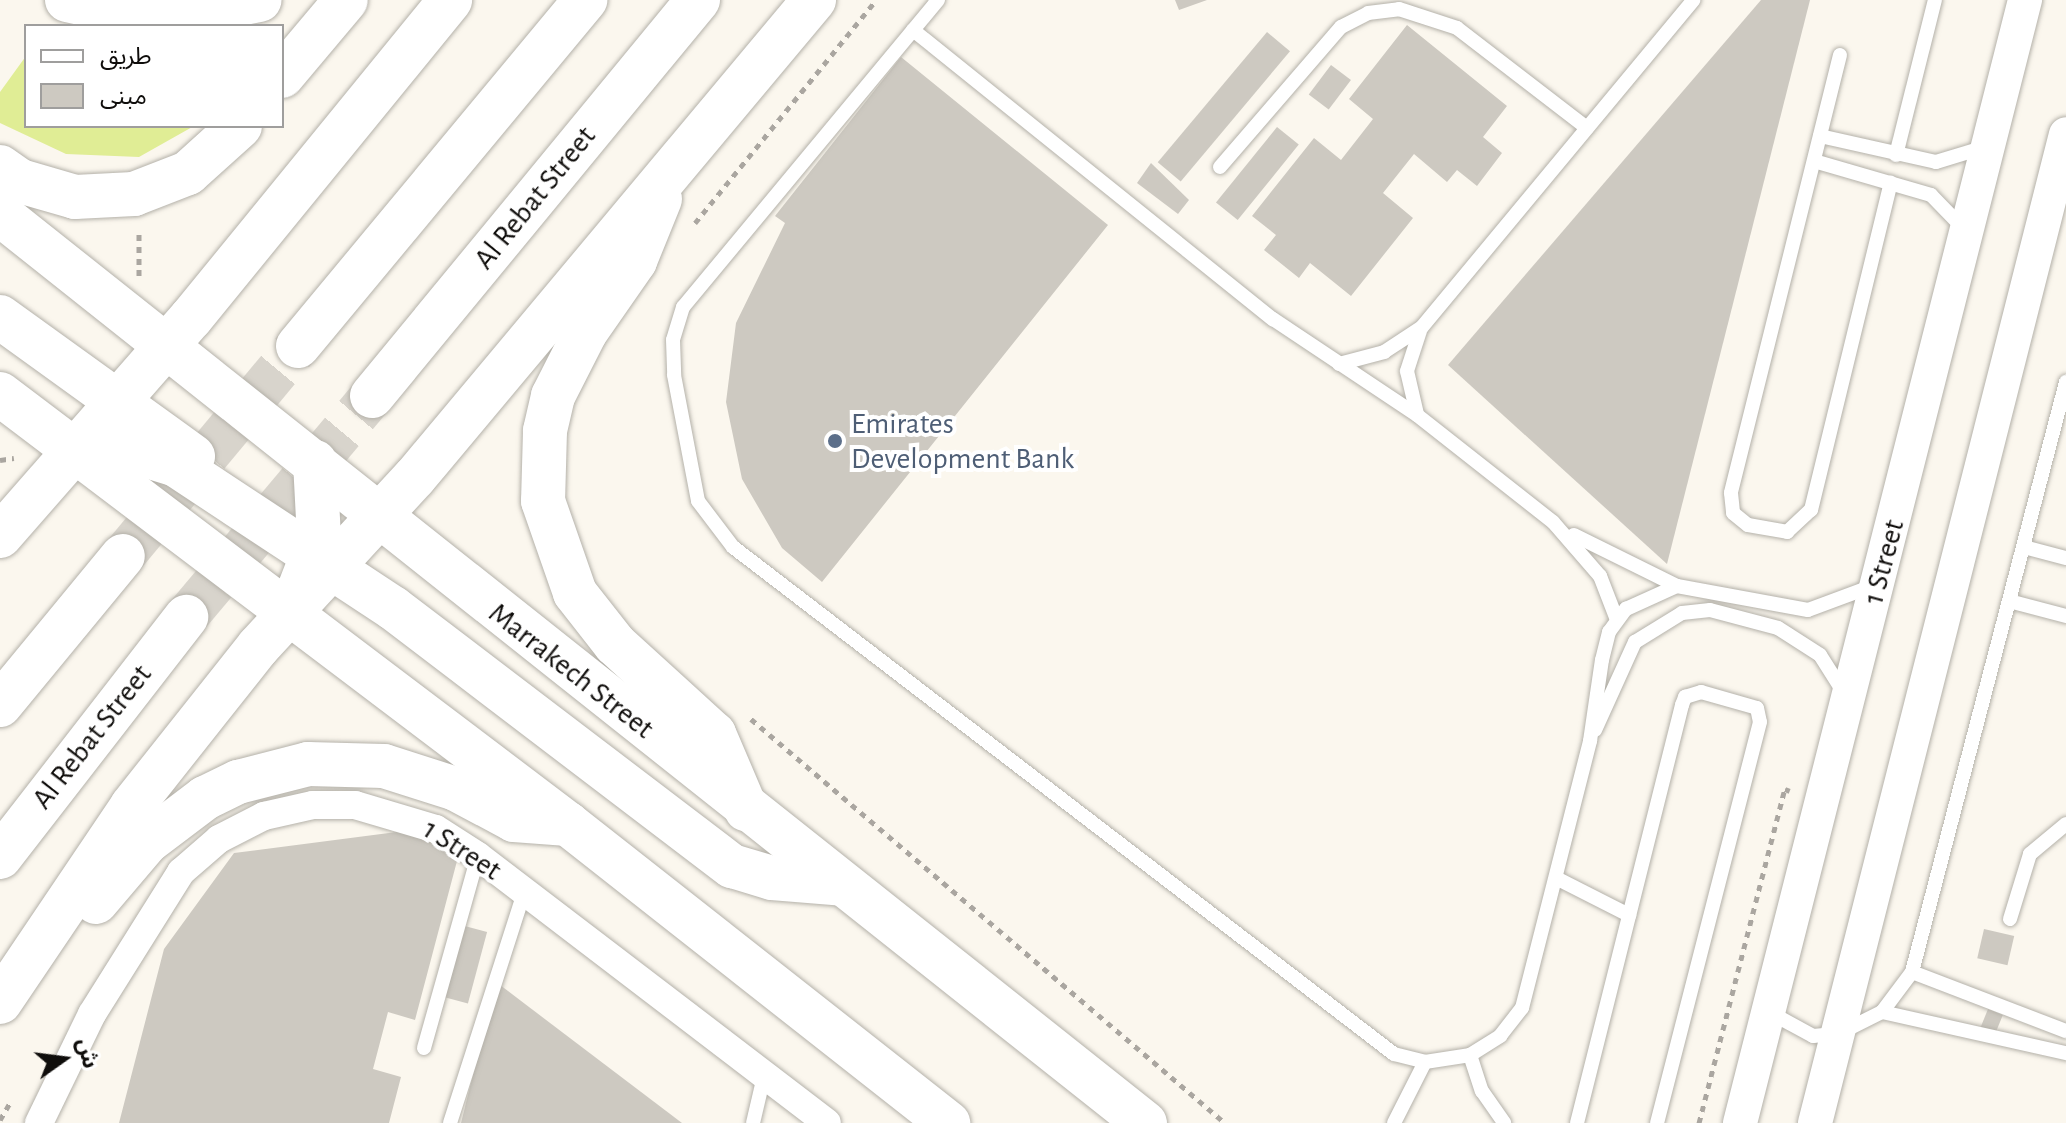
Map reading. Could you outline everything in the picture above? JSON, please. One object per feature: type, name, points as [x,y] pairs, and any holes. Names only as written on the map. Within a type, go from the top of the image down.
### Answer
[{"type":"main road","points":[[67,0],[130,14],[184,15],[260,0]]},
{"type":"main road","points":[[284,74],[346,0]]},
{"type":"main road","points":[[0,536],[164,348],[450,0]]},
{"type":"main road","points":[[298,346],[585,0]]},
{"type":"main road","name":"Al Rebat Street","points":[[372,396],[698,0]]},
{"type":"main road","points":[[322,547],[377,517],[673,162],[814,0]]},
{"type":"main road","points":[[0,167],[20,181],[75,197],[134,194],[188,173],[238,128]]},
{"type":"main road","points":[[673,162],[635,261],[585,333],[553,396],[545,431],[543,501],[575,593],[615,644],[714,734],[746,809]]},
{"type":"main road","name":"Marrakech Street","points":[[0,214],[164,348],[315,462],[377,517],[1145,1123]]},
{"type":"main road","points":[[0,317],[115,405],[269,505],[732,866],[772,878],[843,884]]},
{"type":"main road","points":[[0,394],[568,824],[948,1123]]},
{"type":"main road","points":[[75,449],[144,455],[176,465],[322,547]]},
{"type":"main road","points":[[0,1002],[132,806],[290,613],[322,547],[315,462]]},
{"type":"main road","points":[[0,705],[123,556]]},
{"type":"main road","name":"Al Rebat Street","points":[[0,857],[186,617]]},
{"type":"main road","points":[[0,1013],[147,842],[174,818],[238,782],[308,764],[384,766],[456,789],[514,820],[568,824]]},
{"type":"street","name":"1 Street","points":[[1740,1123],[2025,0]]},
{"type":"street","points":[[1815,1123],[2066,134]]},
{"type":"street","name":"1 Street","points":[[39,1123],[150,912],[181,872],[219,839],[264,816],[313,805],[355,805],[436,829],[478,856],[826,1123]]},
{"type":"lane","points":[[938,0],[683,307],[673,340],[674,375],[698,501],[733,547],[1342,1017],[1394,1054],[1425,1062],[1470,1055],[1500,1036],[1522,1008],[1558,879],[1590,741],[1602,660],[1617,620],[1649,593],[1677,586]]},
{"type":"lane","points":[[1339,364],[1384,352],[1422,327],[1693,0]]},
{"type":"lane","points":[[1896,155],[1935,0]]},
{"type":"lane","points":[[1220,167],[1341,27],[1368,13],[1399,9],[1457,28],[1587,128]]},
{"type":"lane","points":[[913,30],[1273,319],[1417,415],[1553,522],[1613,559],[1677,586],[1808,610],[1858,596],[1880,580]]},
{"type":"lane","points":[[1840,55],[1731,493],[1733,513],[1748,525],[1787,532],[1811,510],[1891,183]]},
{"type":"lane","points":[[1820,136],[1936,162],[1989,145]]},
{"type":"lane","points":[[1814,161],[1931,195],[1966,232]]},
{"type":"lane","points":[[1417,415],[1407,371],[1422,327]]},
{"type":"lane","points":[[1768,1012],[1789,1029],[1813,1036],[1838,1034],[1882,1012],[1912,972],[2066,382]]},
{"type":"lane","points":[[1553,522],[1600,576],[1617,620]]},
{"type":"lane","points":[[2024,547],[2066,558]]},
{"type":"lane","points":[[2009,601],[2066,616]]},
{"type":"lane","points":[[1590,741],[1635,642],[1682,613],[1710,610],[1778,628],[1820,655],[1847,698]]},
{"type":"lane","points":[[1577,1123],[1685,697],[1701,692],[1757,708],[1760,722],[1657,1123]]},
{"type":"lane","points":[[2010,919],[2030,854],[2066,824]]},
{"type":"lane","points":[[424,1048],[478,856]]},
{"type":"lane","points":[[1558,879],[1629,915]]},
{"type":"lane","points":[[450,1123],[524,893]]},
{"type":"lane","points":[[1912,972],[2066,1031]]},
{"type":"lane","points":[[1882,1012],[2066,1053]]},
{"type":"lane","points":[[1470,1055],[1482,1091],[1504,1123]]},
{"type":"lane","points":[[1399,1121],[1425,1062]]},
{"type":"lane","points":[[753,1123],[764,1076]]},
{"type":"path","points":[[0,460],[14,458]]},
{"type":"green space","points":[[24,59],[24,128],[190,128],[139,157],[66,154],[0,123],[0,92]]},
{"type":"building","points":[[1175,0],[1207,0],[1179,10]]},
{"type":"building","points":[[1761,0],[1810,0],[1667,564],[1448,365]]},
{"type":"building","points":[[1407,25],[1507,106],[1483,137],[1502,153],[1477,186],[1457,170],[1447,182],[1414,154],[1383,193],[1413,218],[1351,296],[1310,263],[1299,278],[1264,250],[1276,235],[1252,216],[1314,138],[1341,160],[1373,119],[1349,99]]},
{"type":"building","points":[[1267,32],[1290,51],[1181,182],[1158,162]]},
{"type":"building","points":[[901,57],[1108,225],[822,582],[782,548],[742,479],[726,402],[736,323],[785,223],[775,216]]},
{"type":"building","points":[[1331,65],[1351,80],[1329,110],[1309,95]]},
{"type":"building","points":[[1277,127],[1299,145],[1238,220],[1216,202]]},
{"type":"building","points":[[1151,163],[1189,200],[1178,214],[1137,183]]},
{"type":"building","points":[[412,830],[457,861],[415,1020],[388,1012],[373,1069],[401,1077],[389,1123],[119,1123],[164,949],[234,853]]},
{"type":"building","points":[[461,925],[487,932],[468,1003],[442,996]]},
{"type":"building","points":[[1984,929],[2014,936],[2007,965],[1977,958]]},
{"type":"building","points":[[496,982],[682,1123],[461,1123]]},
{"type":"building","points":[[1988,1009],[2003,1015],[1995,1034],[1981,1028]]},
{"type":"tunnel","points":[[123,556],[298,346]]},
{"type":"tunnel","points":[[186,617],[372,396]]},
{"type":"place","name":"Emirates Development Bank","points":[[835,441]]}]
